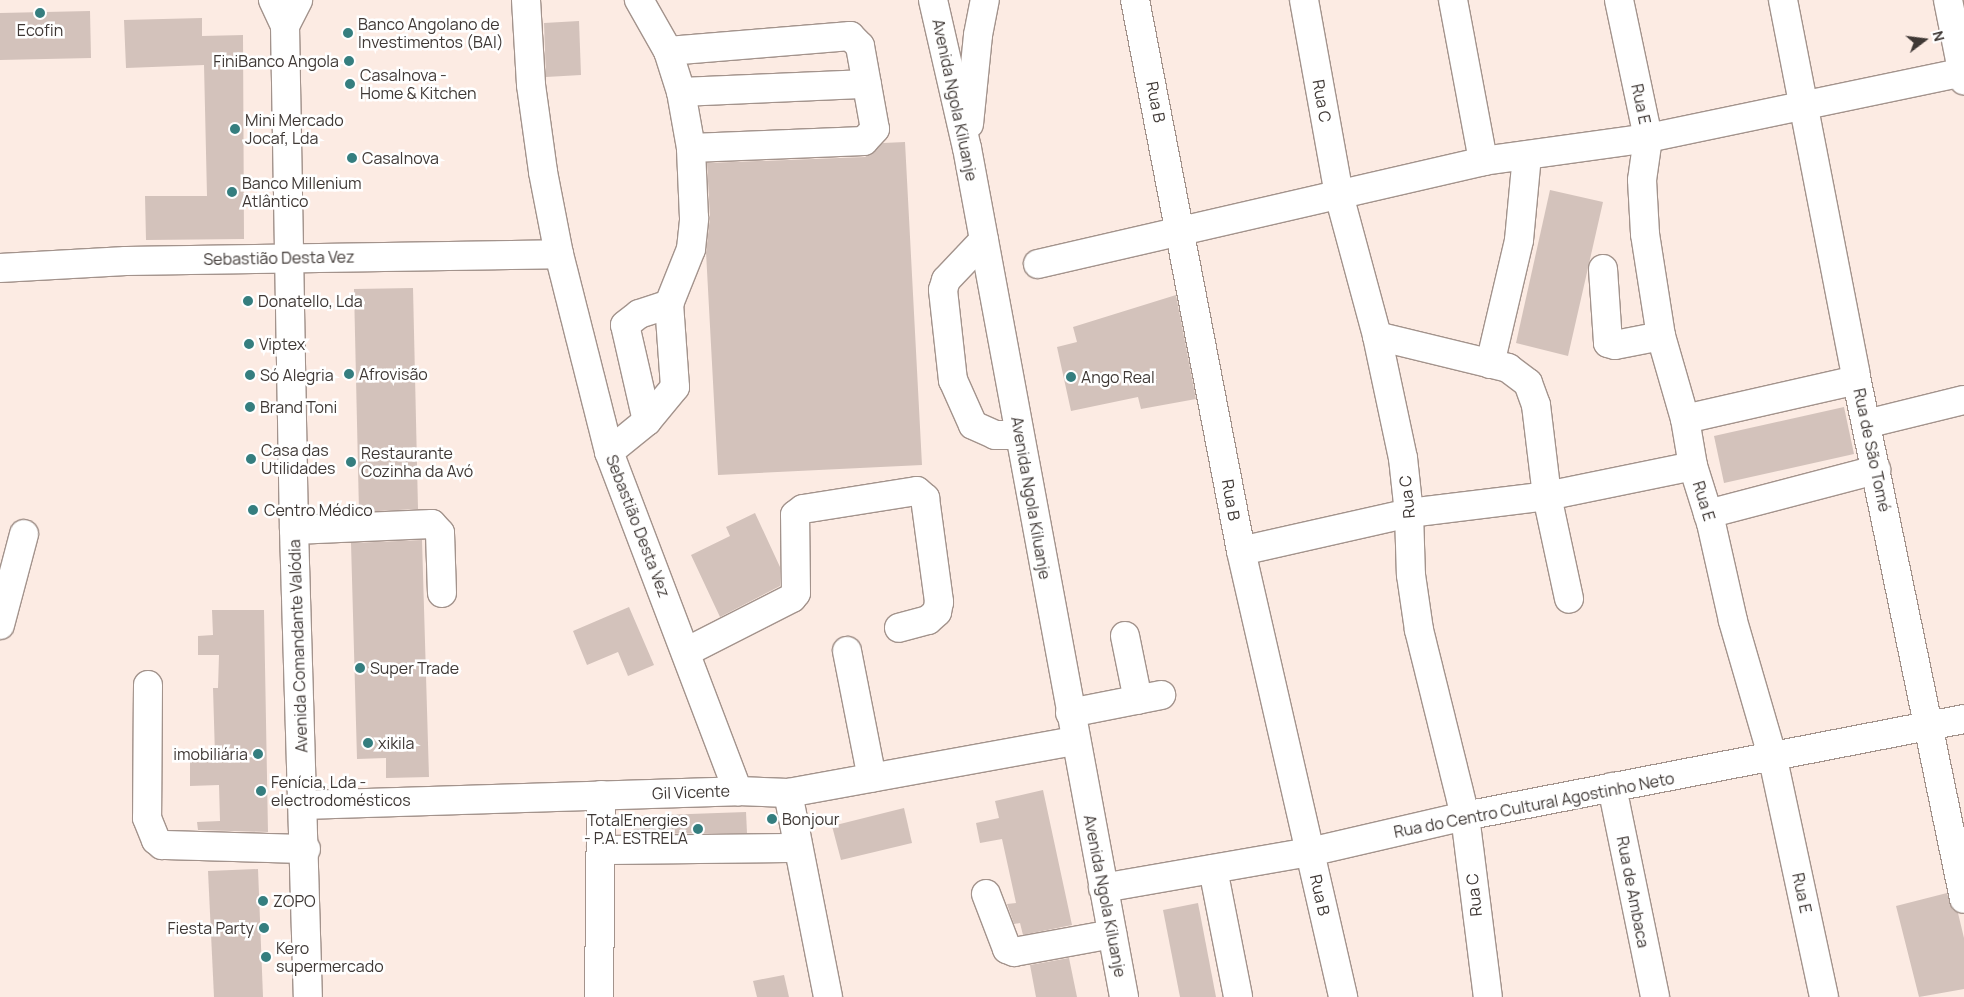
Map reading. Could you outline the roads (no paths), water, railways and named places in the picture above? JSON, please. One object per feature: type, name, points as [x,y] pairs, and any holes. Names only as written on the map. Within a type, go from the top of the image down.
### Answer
[{"type":"street","name":"Avenida Comandante Valódia","points":[[273,0],[285,26],[294,530],[306,849],[308,997]]},
{"type":"street","name":"Avenida Comandante Valódia","points":[[285,26],[298,0]]},
{"type":"street","name":"Sebastião Desta Vez","points":[[526,0],[531,85],[558,254],[609,452],[738,791]]},
{"type":"street","name":"Avenida Ngola Kiluanje","points":[[933,0],[967,148],[1075,741],[1124,997]]},
{"type":"street","points":[[967,148],[978,35],[985,0]]},
{"type":"street","name":"Rua B","points":[[1135,0],[1182,230],[1241,551],[1343,997]]},
{"type":"street","name":"Rua C","points":[[1304,0],[1339,195],[1376,336],[1403,458],[1409,513],[1411,575],[1420,630],[1465,816],[1488,997]]},
{"type":"street","points":[[1453,0],[1484,161]]},
{"type":"street","name":"Rua E","points":[[1620,0],[1648,138],[1642,180],[1645,234],[1661,336],[1685,419],[1693,466],[1708,514],[1733,621],[1774,759],[1824,997]]},
{"type":"street","name":"Rua de São Tomé","points":[[1783,0],[1856,380],[1930,727],[1964,899]]},
{"type":"street","points":[[1038,264],[1484,161],[1648,138],[1964,75],[1948,0]]},
{"type":"street","points":[[609,452],[647,422],[675,387],[668,304],[691,249],[694,218],[691,148],[682,92],[668,51],[644,8]]},
{"type":"street","points":[[668,51],[850,36],[860,46],[875,129],[864,141],[691,148]]},
{"type":"street","points":[[682,92],[868,84]]},
{"type":"street","points":[[1490,364],[1519,240],[1526,155]]},
{"type":"street","points":[[984,240],[946,280],[943,290],[953,380],[973,425],[995,435],[1020,435]]},
{"type":"street","name":"Sebastião Desta Vez","points":[[0,268],[290,257],[558,254]]},
{"type":"street","points":[[1604,269],[1608,342],[1615,345],[1661,336]]},
{"type":"street","points":[[647,422],[625,325],[639,314],[668,304]]},
{"type":"street","points":[[1376,336],[1508,368],[1528,382],[1536,405],[1547,496],[1569,599]]},
{"type":"street","points":[[1685,419],[1856,380]]},
{"type":"street","points":[[1866,424],[1964,400]]},
{"type":"street","points":[[1241,551],[1409,513],[1547,496],[1693,466]]},
{"type":"street","points":[[1708,514],[1876,470]]},
{"type":"street","points":[[686,652],[792,598],[796,593],[795,515],[803,509],[917,491],[925,498],[939,602],[937,612],[928,620],[899,628]]},
{"type":"street","points":[[294,530],[432,524],[440,533],[442,593]]},
{"type":"street","points":[[0,625],[24,534]]},
{"type":"street","points":[[1070,713],[1150,698],[1125,636]]},
{"type":"street","points":[[847,651],[872,778]]},
{"type":"street","points":[[148,685],[147,818],[156,840],[162,845],[306,849]]},
{"type":"street","name":"Rua do Centro Cultural Agostinho Neto","points":[[1103,888],[1310,852],[1465,816],[1612,787],[1774,759],[1964,719]]},
{"type":"street","name":"Gil Vicente","points":[[303,805],[738,791],[788,793],[1075,741]]},
{"type":"street","name":"Rua de Ambaca","points":[[1612,787],[1654,997]]},
{"type":"street","points":[[788,793],[797,848],[828,997]]},
{"type":"street","points":[[600,997],[601,795]]},
{"type":"street","points":[[601,850],[797,848]]},
{"type":"street","points":[[1213,869],[1238,997]]},
{"type":"street","points":[[986,894],[1007,949],[1014,952],[1112,934]]},
{"type":"place","name":"Ecofin","points":[[40,13]]},
{"type":"place","name":"Banco Angolano de Investimentos (BAI)","points":[[348,33]]},
{"type":"place","name":"FiniBanco Angola","points":[[349,61]]},
{"type":"place","name":"Casa|nova - Home & Kitchen","points":[[350,84]]},
{"type":"place","name":"Mini Mercado Jocaf, Lda","points":[[235,129]]},
{"type":"place","name":"Casa|nova","points":[[352,158]]},
{"type":"place","name":"Banco Millenium Atlântico","points":[[232,192]]},
{"type":"place","name":"Donatello, Lda","points":[[248,301]]},
{"type":"place","name":"Viptex","points":[[249,344]]},
{"type":"place","name":"Afrovisão","points":[[349,374]]},
{"type":"place","name":"Só Alegria","points":[[250,375]]},
{"type":"place","name":"Ango Real","points":[[1071,377]]},
{"type":"place","name":"Brand Toni","points":[[250,407]]},
{"type":"place","name":"Casa das Utilidades","points":[[251,459]]},
{"type":"place","name":"Restaurante Cozinha da Avó","points":[[351,462]]},
{"type":"place","name":"Centro Médico","points":[[253,510]]},
{"type":"place","name":"Super Trade","points":[[360,668]]},
{"type":"place","name":"xikila","points":[[368,743]]},
{"type":"place","name":"imobiliária","points":[[258,754]]},
{"type":"place","name":"Fenícia, Lda - electrodomésticos","points":[[261,791]]},
{"type":"place","name":"Bonjour","points":[[772,819]]},
{"type":"place","name":"TotalEnergies - P.A. ESTRELA","points":[[698,829]]},
{"type":"place","name":"ZOPO","points":[[263,901]]},
{"type":"place","name":"Fiesta Party","points":[[264,928]]},
{"type":"place","name":"Kero supermercado","points":[[266,957]]}]
